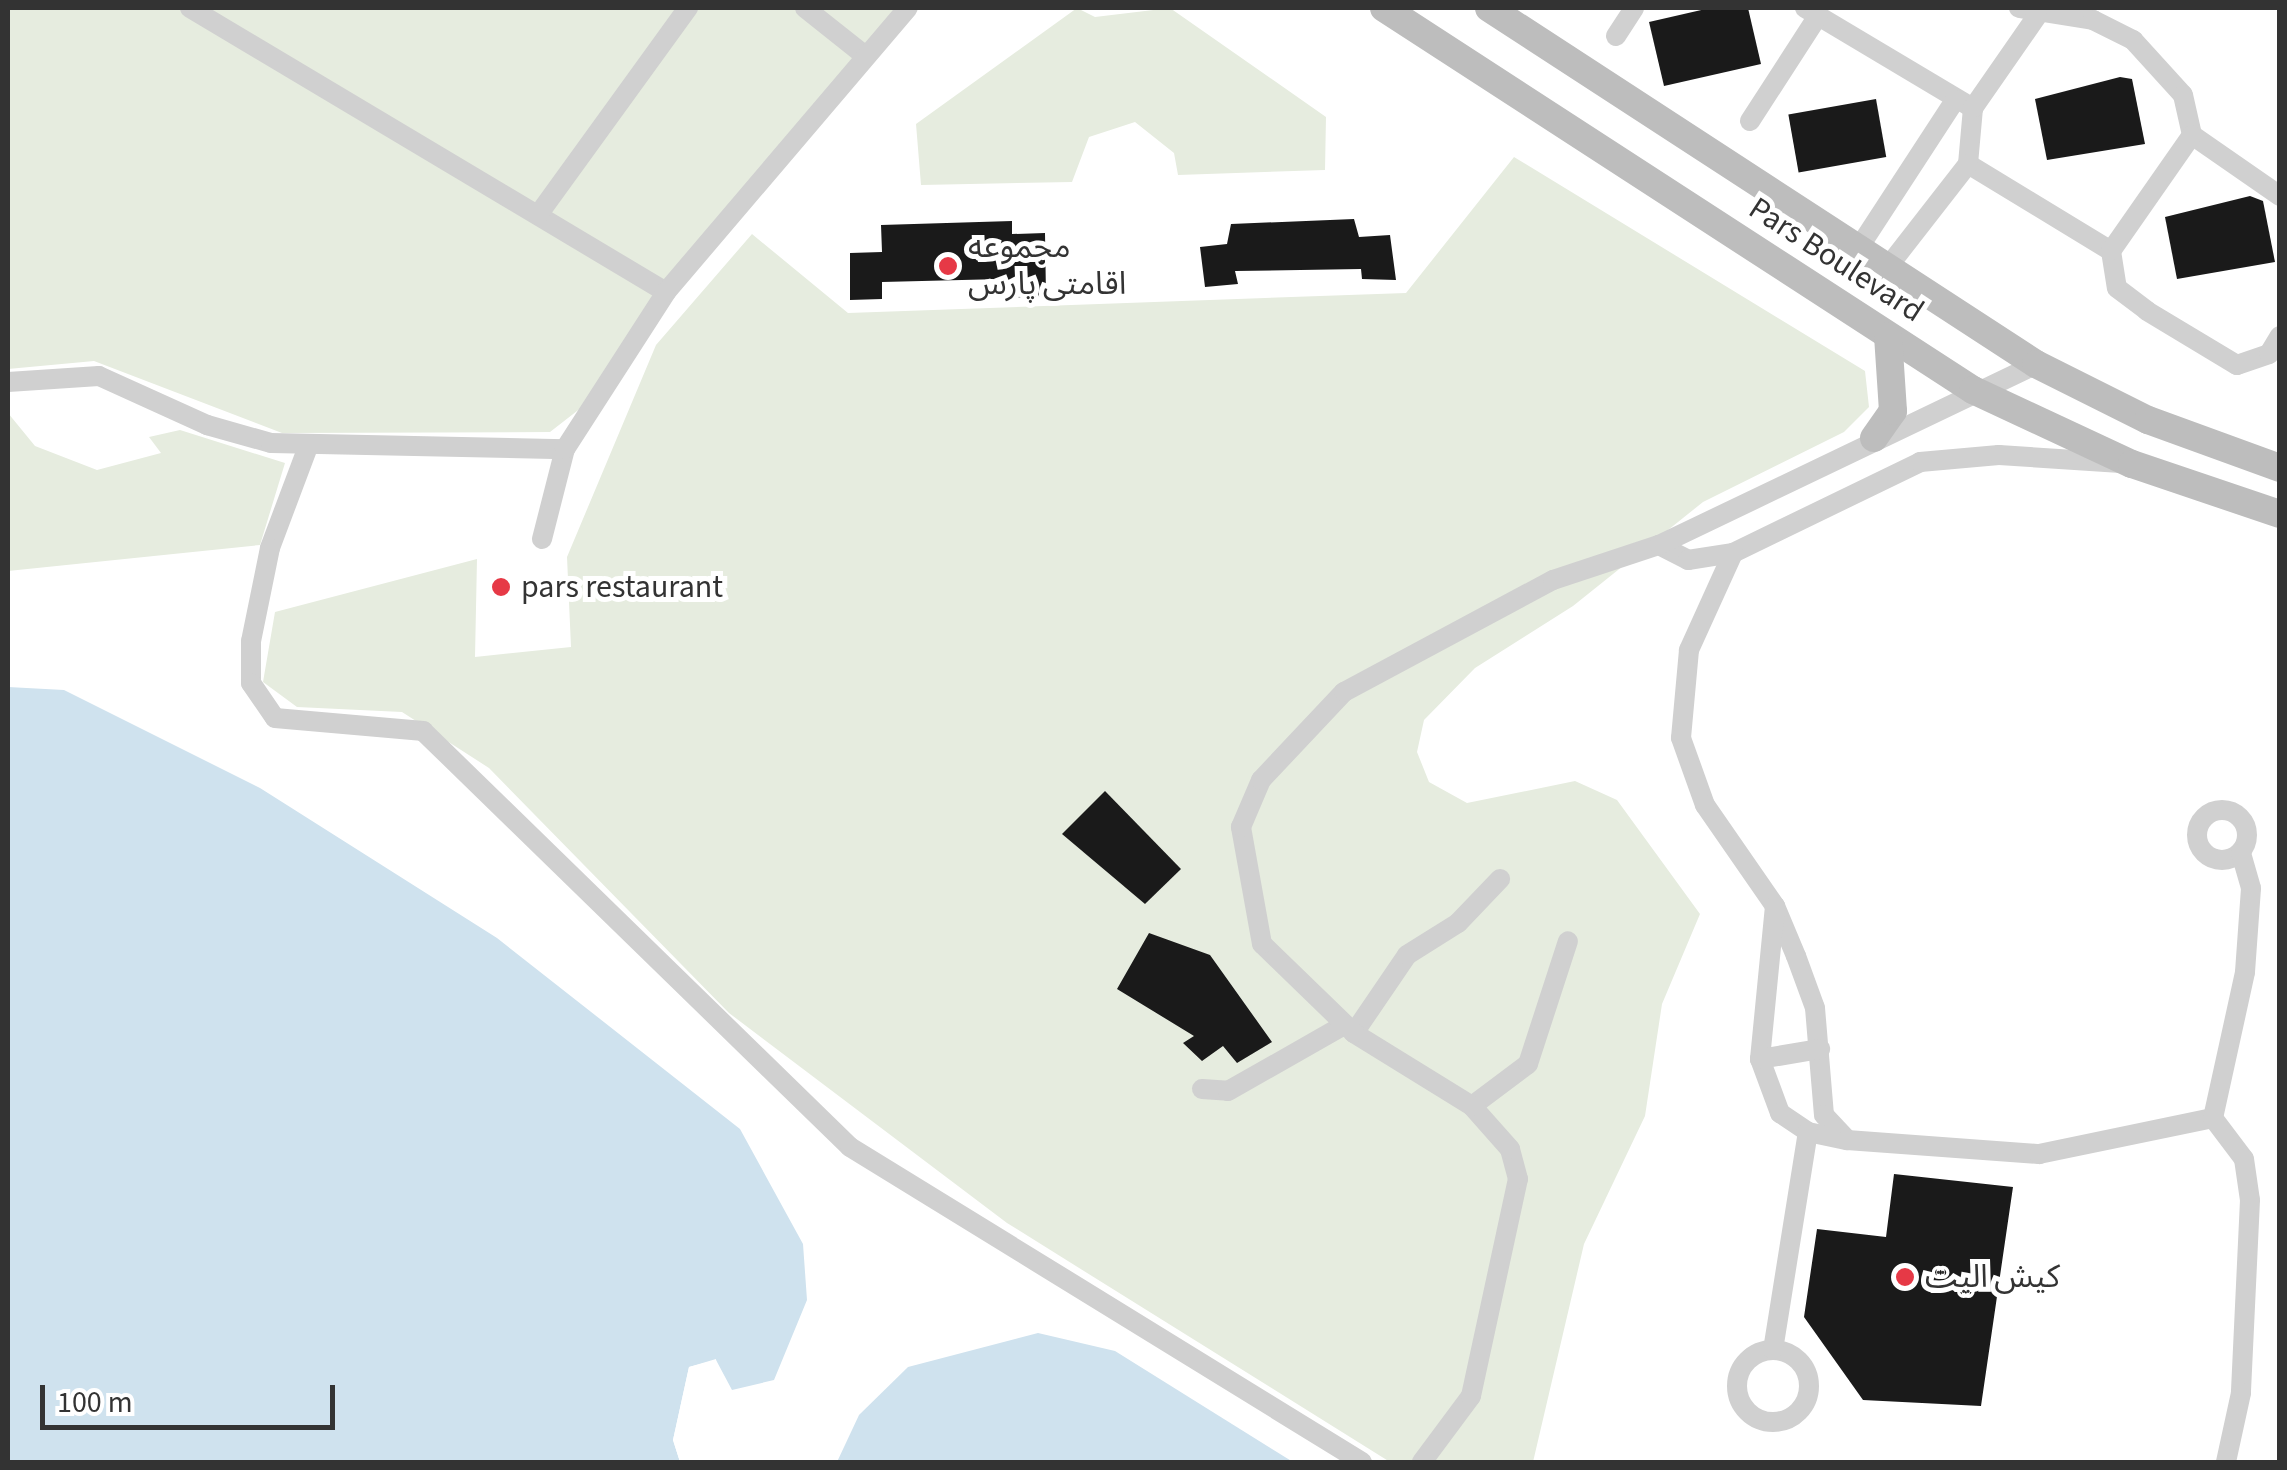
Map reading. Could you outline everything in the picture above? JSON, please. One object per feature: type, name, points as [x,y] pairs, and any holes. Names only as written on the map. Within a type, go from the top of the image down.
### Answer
[{"type":"main road","name":"Pars Boulevard","points":[[1384,8],[1972,390],[2132,464],[2280,514]]},
{"type":"main road","name":"Pars Boulevard","points":[[1489,8],[2036,364],[2148,420],[2280,468]]},
{"type":"main road","points":[[1874,438],[1893,410],[1888,336]]},
{"type":"street","points":[[190,8],[666,292]]},
{"type":"street","points":[[538,215],[688,8]]},
{"type":"street","points":[[805,8],[864,55]]},
{"type":"street","points":[[542,539],[565,449],[666,292],[864,55],[908,8]]},
{"type":"street","points":[[1616,36],[1634,8]]},
{"type":"street","points":[[1750,120],[1811,12],[1964,104]]},
{"type":"street","points":[[1858,249],[2028,12],[2093,20],[2133,40],[2182,94],[2192,135],[2280,196]]},
{"type":"street","points":[[1887,268],[1968,164],[1964,104]]},
{"type":"street","points":[[2192,135],[2111,251],[2117,288],[2237,365],[2269,354],[2280,336]]},
{"type":"street","points":[[1968,164],[2111,251]]},
{"type":"street","points":[[1422,1462],[1471,1396],[1515,1218],[1510,1149],[1472,1106],[1349,1029],[1262,944],[1241,827],[1260,780],[1344,692],[1553,580],[1659,545],[1972,390],[2036,364]]},
{"type":"street","points":[[8,382],[99,376],[207,426],[309,444],[565,449]]},
{"type":"street","points":[[309,444],[270,548],[250,641],[251,683],[274,718],[423,732],[850,1147],[1362,1462]]},
{"type":"street","points":[[1659,545],[1688,560],[1733,553],[1920,462],[1999,455],[2132,464]]},
{"type":"street","points":[[1733,553],[1689,650],[1681,738],[1705,806],[1775,906],[1815,1008],[1824,1115],[1848,1140]]},
{"type":"street","points":[[2226,1462],[2242,1394],[2250,1200],[2244,1160],[2213,1118],[2245,972],[2251,888],[2241,853]]},
{"type":"street","points":[[1202,1088],[1228,1091],[1349,1029],[1407,955],[1458,924],[1500,878]]},
{"type":"street","points":[[1775,906],[1760,1060],[1780,1113],[1808,1132],[1848,1140],[2039,1154],[2213,1118]]},
{"type":"street","points":[[1472,1106],[1528,1064],[1568,941]]},
{"type":"street","points":[[1760,1060],[1820,1049]]},
{"type":"street","points":[[1774,1350],[1808,1132]]},
{"type":"shaded area","points":[[8,8],[897,8],[586,404],[550,432],[282,433],[94,361],[8,369]]},
{"type":"shaded area","points":[[1077,8],[1095,17],[1170,8],[1326,117],[1325,170],[1178,175],[1174,153],[1135,122],[1089,137],[1072,182],[921,185],[916,124]]},
{"type":"shaded area","points":[[1514,157],[1865,371],[1869,407],[1844,432],[1703,502],[1573,606],[1475,668],[1424,720],[1417,752],[1429,782],[1467,803],[1575,781],[1617,800],[1700,914],[1662,1004],[1645,1116],[1584,1244],[1533,1462],[1390,1462],[1007,1223],[729,1013],[489,768],[402,712],[297,707],[263,682],[275,612],[477,559],[475,657],[571,647],[567,557],[656,345],[752,234],[848,313],[1406,293]]},
{"type":"shaded area","points":[[8,413],[35,446],[97,470],[161,453],[149,437],[180,430],[285,463],[260,545],[8,571]]},
{"type":"water","points":[[8,687],[64,690],[260,788],[497,938],[740,1129],[803,1244],[807,1300],[774,1380],[732,1390],[716,1360],[689,1367],[673,1440],[680,1462],[8,1462]]},
{"type":"water","points":[[1038,1333],[1115,1351],[1293,1462],[837,1462],[859,1415],[908,1367]]},
{"type":"pier","points":[[716,1359],[717,1372],[693,1371],[680,1462],[673,1440],[689,1367]]},
{"type":"building","points":[[1710,8],[1748,8],[1761,64],[1664,86],[1649,22]]},
{"type":"building","points":[[2120,77],[2132,79],[2145,144],[2047,160],[2035,99]]},
{"type":"building","points":[[1876,99],[1886,157],[1799,173],[1788,114]]},
{"type":"building","points":[[2250,196],[2263,201],[2275,262],[2177,279],[2165,217]]},
{"type":"building","name":"مجموعه اقامتی پارس","points":[[1354,219],[1359,237],[1390,235],[1396,280],[1362,279],[1361,269],[1235,271],[1238,284],[1205,287],[1200,247],[1227,244],[1231,224]]},
{"type":"building","name":"مجموعه اقامتی پارس","points":[[1012,221],[1012,234],[1045,233],[1046,296],[1003,298],[1002,279],[882,282],[882,299],[850,300],[850,253],[882,252],[881,225]]},
{"type":"building","points":[[1105,791],[1181,869],[1145,904],[1062,834]]},
{"type":"building","points":[[1149,933],[1210,955],[1272,1042],[1237,1063],[1223,1046],[1202,1061],[1183,1043],[1194,1036],[1117,989]]},
{"type":"building","name":"کیش الیت","points":[[1894,1174],[2013,1187],[1981,1406],[1863,1400],[1804,1317],[1817,1229],[1886,1237]]},
{"type":"place","name":"مجموعه اقامتی پارس","points":[[948,266]]},
{"type":"place","name":"pars restaurant","points":[[501,587]]},
{"type":"place","name":"کیش الیت","points":[[1905,1277]]}]
